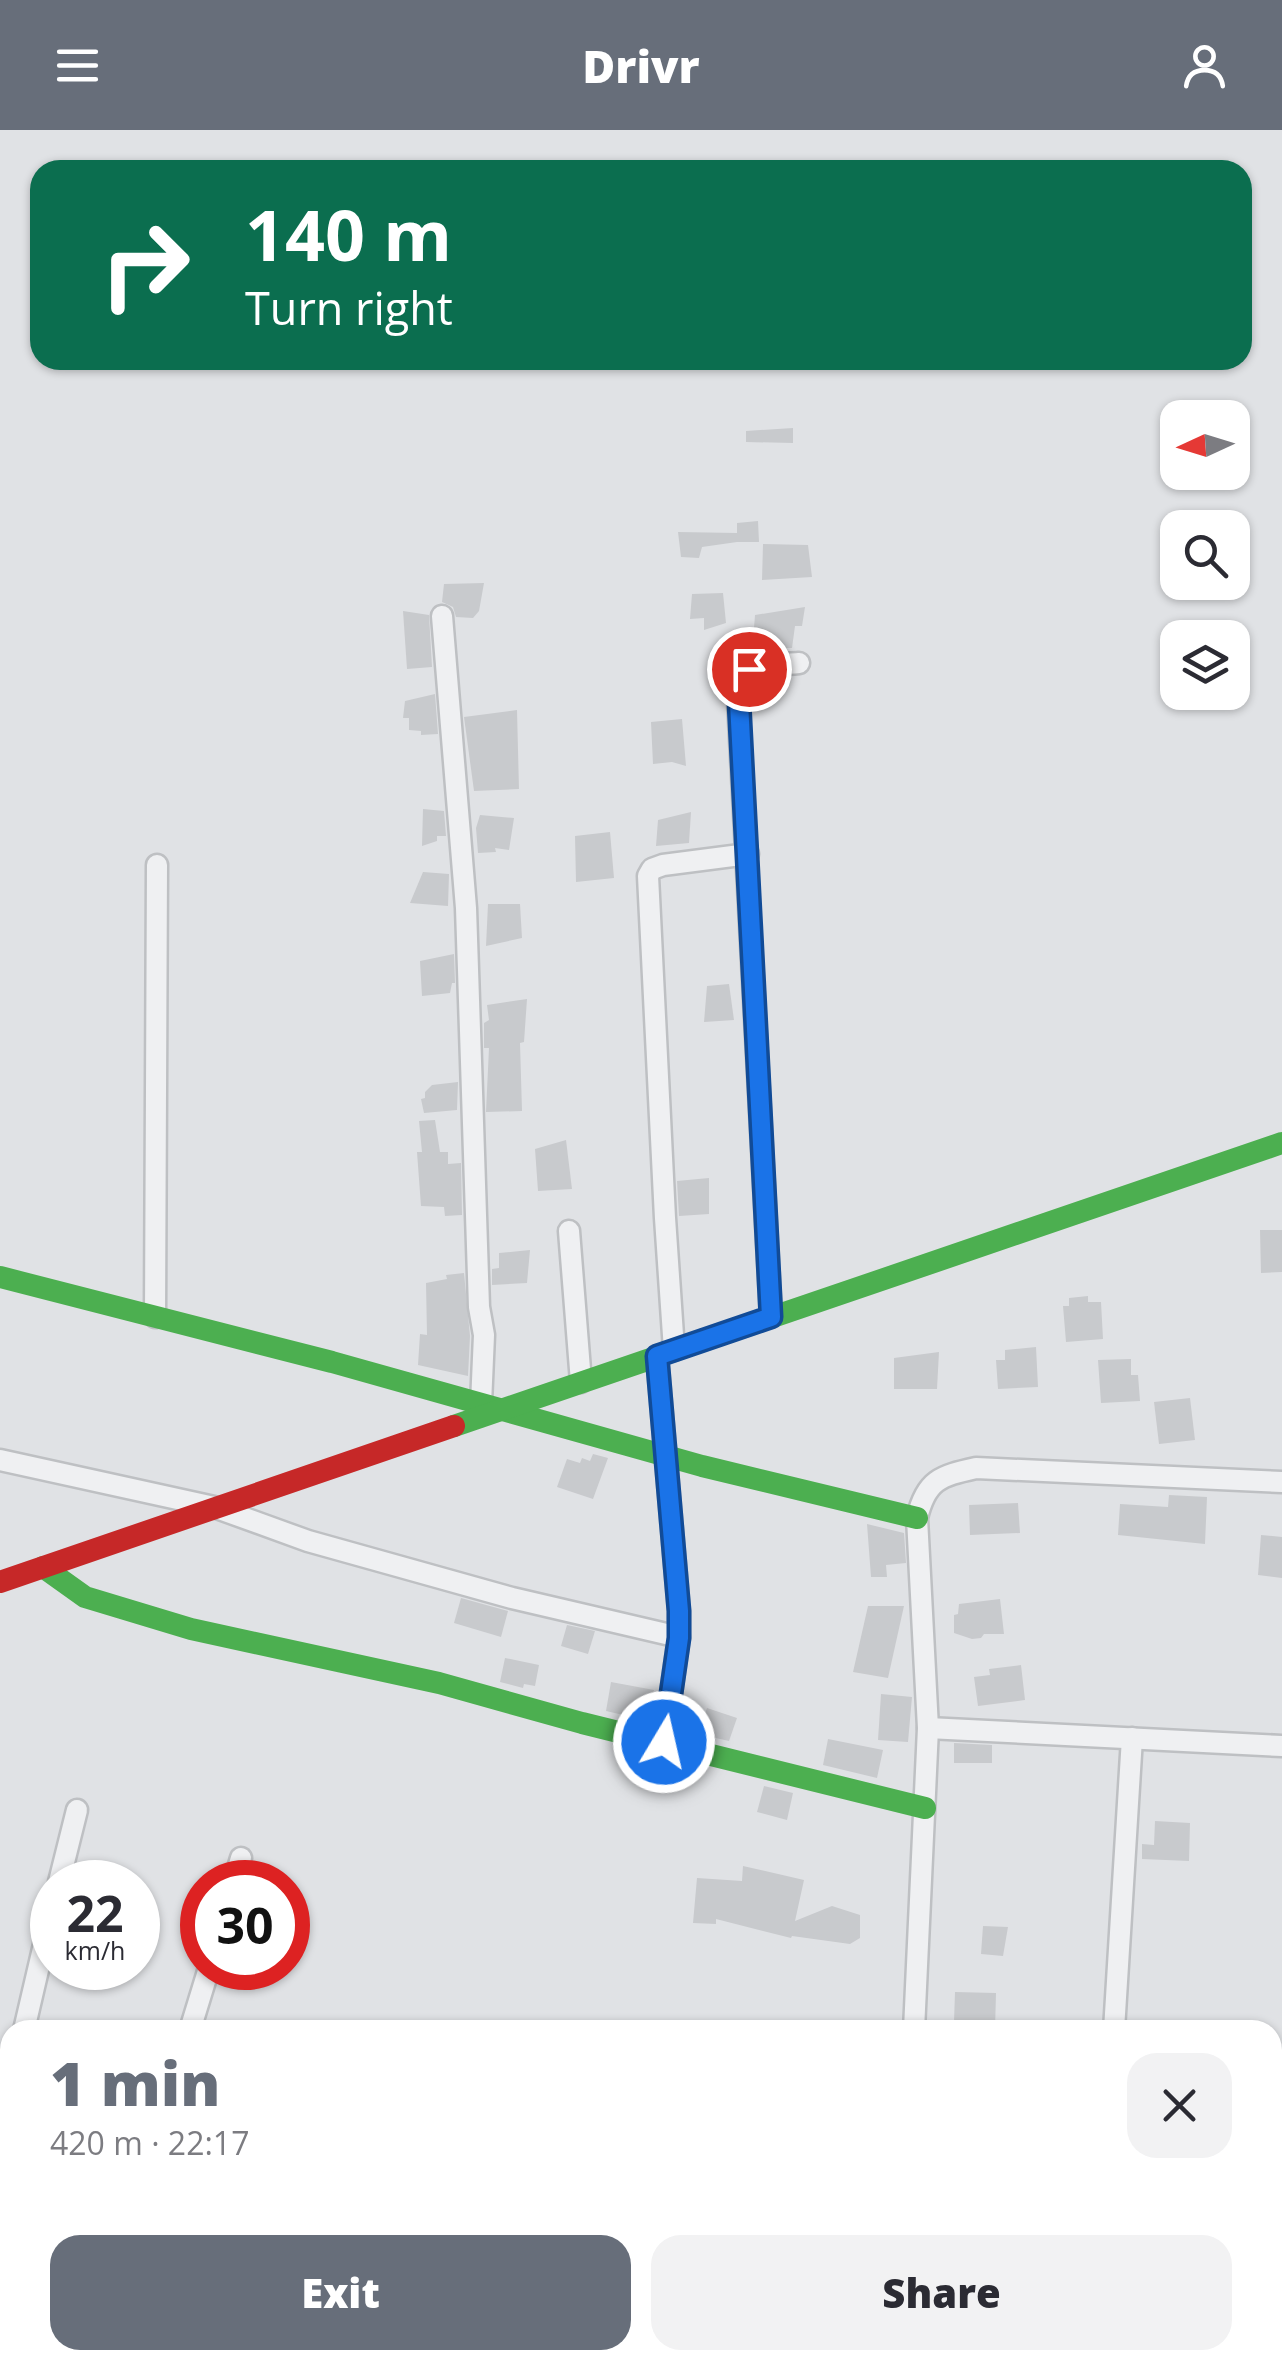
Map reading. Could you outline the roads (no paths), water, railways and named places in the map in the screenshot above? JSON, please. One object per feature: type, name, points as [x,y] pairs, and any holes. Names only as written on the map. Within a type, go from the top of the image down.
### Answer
[{"type":"street","points":[[442,616],[466,908],[478,1307],[491,1407]]},
{"type":"street","points":[[771,1317],[739,676],[749,669],[799,663]]},
{"type":"street","points":[[664,1742],[679,1638],[678,1573],[667,1456],[648,876],[662,866],[748,854]]},
{"type":"street","points":[[155,1317],[157,865]]},
{"type":"street","points":[[0,1582],[491,1407],[581,1382],[1282,1143]]},
{"type":"street","points":[[569,1231],[581,1382]]},
{"type":"street","points":[[0,1277],[667,1456],[917,1518]]},
{"type":"street","points":[[0,1460],[214,1507],[308,1541],[512,1598],[679,1638]]},
{"type":"street","points":[[914,2020],[928,1728],[917,1518],[922,1495],[947,1475],[976,1468],[1282,1482]]},
{"type":"street","points":[[43,1567],[85,1597],[191,1629],[438,1684],[925,1808]]},
{"type":"street","points":[[928,1728],[1282,1746]]},
{"type":"street","points":[[1115,2020],[1132,1738]]},
{"type":"street","points":[[64,1860],[76,1810]]},
{"type":"street","points":[[26,2020],[33,1990]]},
{"type":"street","points":[[193,2020],[202,1990]]}]
